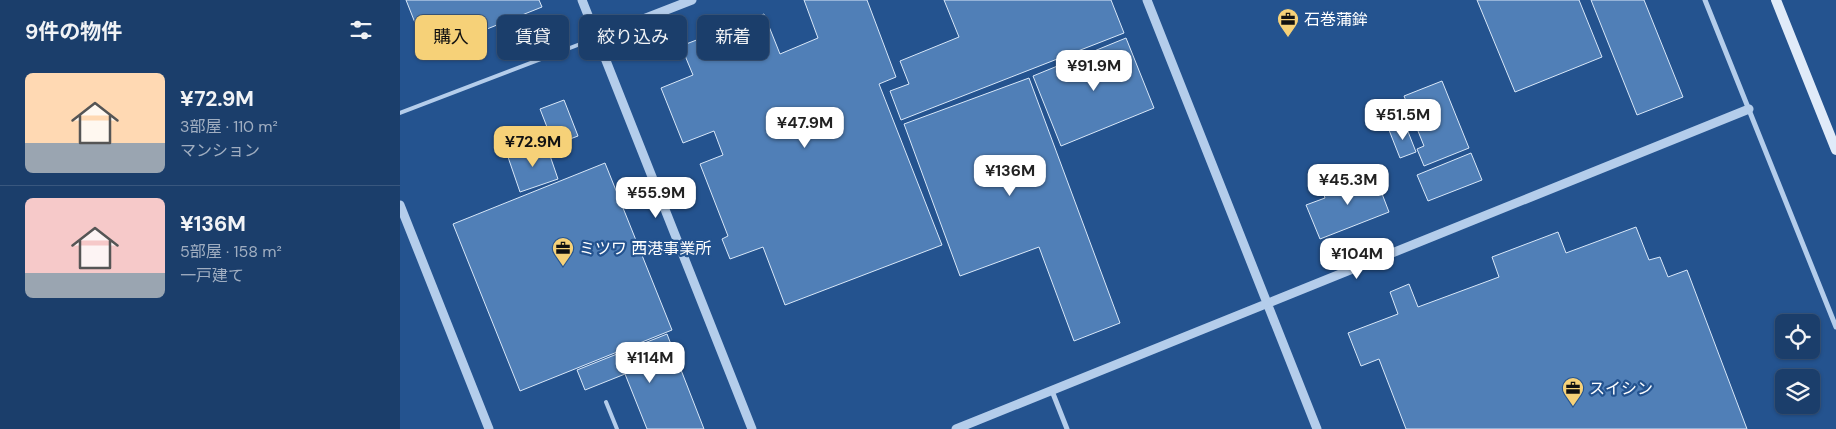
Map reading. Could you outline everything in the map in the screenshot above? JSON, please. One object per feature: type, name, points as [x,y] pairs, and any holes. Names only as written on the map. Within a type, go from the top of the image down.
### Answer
[{"type":"main road","points":[[1776,0],[1836,150]]},
{"type":"street","points":[[582,0],[588,15]]},
{"type":"street","points":[[653,15],[692,0]]},
{"type":"street","points":[[1147,0],[1317,429]]},
{"type":"street","points":[[1705,0],[1836,327]]},
{"type":"street","points":[[606,60],[752,429]]},
{"type":"street","points":[[956,429],[1749,109]]},
{"type":"street","points":[[400,205],[489,429]]},
{"type":"street","points":[[1052,391],[1067,429]]},
{"type":"lane","points":[[400,113],[579,44]]},
{"type":"lane","points":[[606,402],[616,429]]},
{"type":"building","points":[[406,0],[539,0],[542,7],[522,15],[497,15],[497,25],[487,29],[487,15],[415,15],[415,23]]},
{"type":"building","points":[[804,0],[867,0],[896,77],[879,84],[942,245],[785,305],[763,247],[730,259],[722,239],[728,236],[700,164],[723,155],[714,131],[683,143],[661,88],[693,75],[687,60],[687,44],[697,40],[697,60],[769,60],[769,26],[780,54],[818,38]]},
{"type":"building","points":[[944,0],[1111,0],[1124,33],[901,120],[890,91],[909,84],[900,61],[959,37]]},
{"type":"building","points":[[1477,0],[1579,0],[1602,57],[1515,92]]},
{"type":"building","points":[[1591,0],[1644,0],[1683,97],[1637,115]]},
{"type":"building","points":[[1126,38],[1154,108],[1061,146],[1033,76]]},
{"type":"building","points":[[1029,78],[1120,323],[1074,341],[1039,247],[960,276],[904,124]]},
{"type":"building","points":[[1442,81],[1469,148],[1424,166],[1417,149],[1424,146],[1404,96]]},
{"type":"building","points":[[564,100],[578,136],[554,145],[540,109]]},
{"type":"building","points":[[1405,124],[1416,152],[1400,158],[1389,130]]},
{"type":"building","points":[[546,144],[558,179],[520,192],[508,157]]},
{"type":"building","points":[[1471,153],[1482,180],[1428,201],[1417,175]]},
{"type":"building","points":[[605,163],[672,330],[520,391],[453,224]]},
{"type":"building","points":[[1366,175],[1368,181],[1376,178],[1389,212],[1320,239],[1306,205],[1325,198],[1323,192]]},
{"type":"building","points":[[1636,227],[1649,260],[1660,257],[1668,277],[1687,270],[1747,429],[1406,429],[1379,359],[1361,366],[1348,333],[1398,314],[1390,292],[1409,284],[1418,307],[1499,277],[1492,257],[1558,232],[1566,253]]},
{"type":"building","points":[[667,334],[704,429],[647,429],[625,374],[585,390],[577,370]]},
{"type":"place","name":"石巻蒲鉾","points":[[1288,38]]},
{"type":"place","name":"ミツワ 西港事業所","points":[[563,267]]},
{"type":"place","name":"スイシン","points":[[1573,407]]}]
